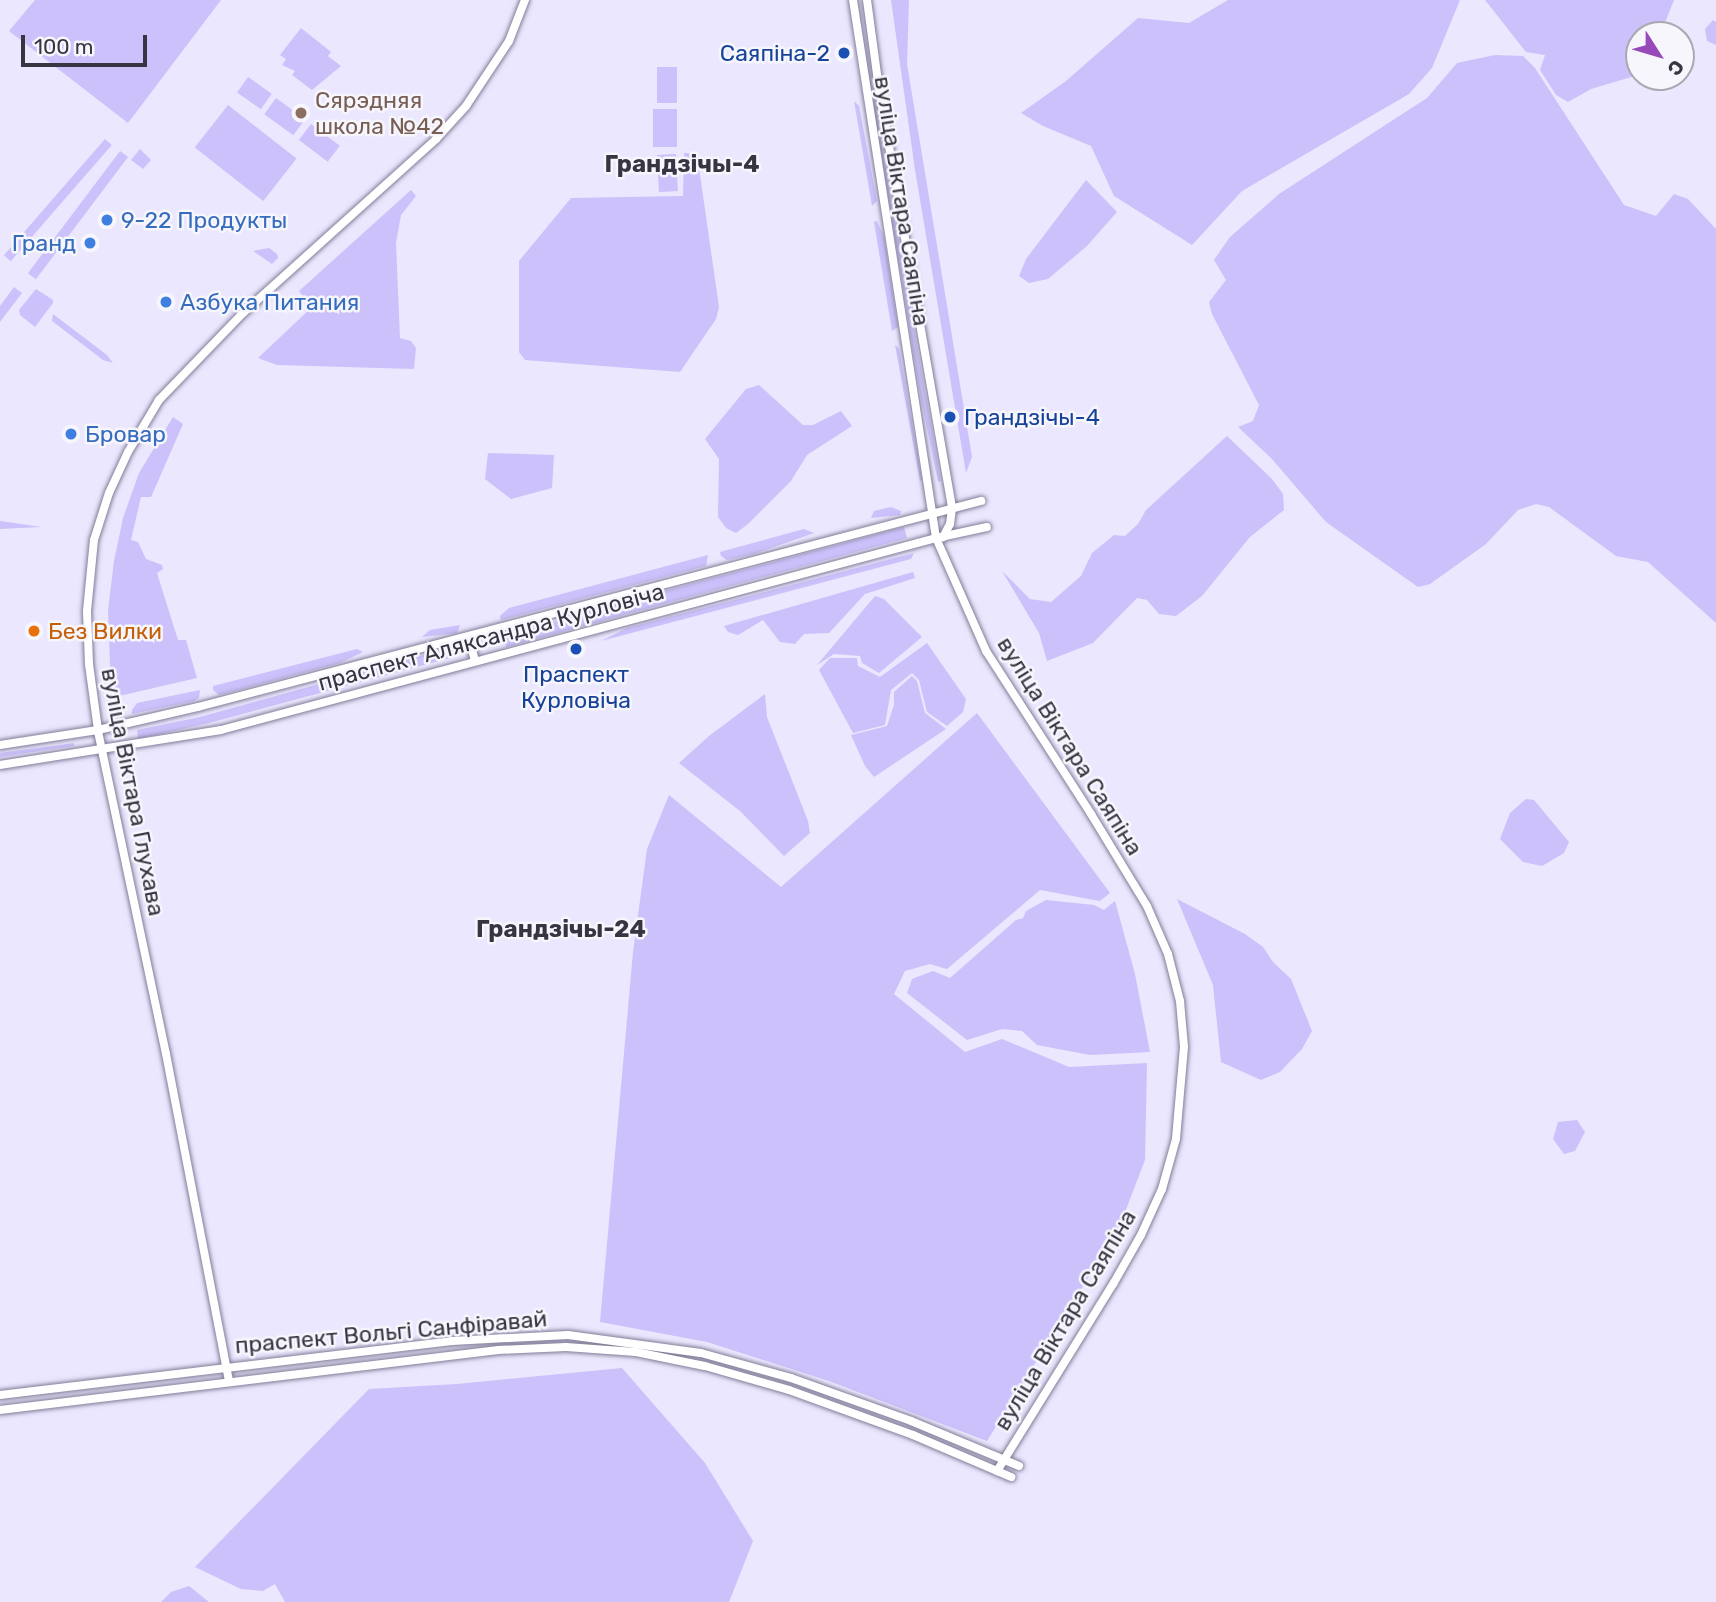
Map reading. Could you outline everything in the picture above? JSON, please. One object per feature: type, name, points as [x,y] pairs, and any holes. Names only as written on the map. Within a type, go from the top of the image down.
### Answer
[{"type":"street","name":"вуліца Віктара Глухава","points":[[229,1381],[166,1054],[101,750],[89,664],[88,624],[94,540],[109,493],[145,420],[168,388],[207,348],[436,139],[466,106],[509,41],[524,0]]},
{"type":"street","name":"вуліца Віктара Саяпіна","points":[[853,0],[864,89],[930,489],[931,513],[986,651],[1147,906],[1168,954],[1180,1001],[1184,1047],[1176,1139],[1162,1189],[1113,1284],[997,1471]]},
{"type":"street","name":"вуліца Віктара Саяпіна","points":[[867,0],[879,89],[952,508],[950,524],[939,537]]},
{"type":"street","name":"праспект Аляксандра Курловіча","points":[[0,745],[98,730],[469,637],[981,501]]},
{"type":"street","name":"праспект Аляксандра Курловіча","points":[[0,765],[221,730],[939,537],[987,527]]},
{"type":"street","points":[[469,637],[475,661]]},
{"type":"street","name":"праспект Вольгі Санфіравай","points":[[0,1395],[503,1337],[568,1335],[645,1343],[701,1353],[791,1378],[911,1421],[1018,1466]]},
{"type":"street","points":[[636,1352],[648,1350],[649,1347],[645,1343]]},
{"type":"street","name":"праспект Вольгі Санфіравай","points":[[0,1410],[498,1350],[566,1346],[636,1352],[705,1366],[789,1391],[913,1435],[1012,1477]]},
{"type":"shaded area","points":[[35,0],[221,0],[128,123],[9,31]]},
{"type":"shaded area","points":[[856,0],[941,481],[938,482],[921,399]]},
{"type":"shaded area","points":[[891,0],[909,0],[907,64],[972,457],[966,473],[915,170]]},
{"type":"shaded area","points":[[1228,0],[1460,0],[1432,68],[1409,94],[1242,191],[1192,245],[1114,196],[1091,146],[1043,126],[1021,113],[1066,81],[1138,18],[1189,23]]},
{"type":"shaded area","points":[[1485,0],[1674,0],[1666,21],[1625,21],[1625,79],[1591,89],[1568,102],[1556,95],[1540,70],[1545,55],[1526,52]]},
{"type":"shaded area","points":[[1713,20],[1716,22],[1716,45],[1707,41],[1705,29]]},
{"type":"shaded area","points":[[301,28],[331,52],[328,56],[341,66],[312,90],[292,75],[295,71],[282,65],[286,59],[280,55]]},
{"type":"shaded area","points":[[1495,55],[1523,56],[1535,68],[1624,205],[1656,216],[1674,194],[1688,199],[1716,229],[1716,623],[1648,562],[1616,556],[1549,507],[1536,504],[1518,510],[1486,544],[1430,584],[1418,587],[1326,522],[1272,459],[1238,427],[1253,421],[1259,405],[1212,314],[1209,302],[1226,280],[1214,260],[1230,237],[1279,194],[1427,98],[1457,63]]},
{"type":"shaded area","points":[[657,67],[677,67],[677,103],[657,103]]},
{"type":"shaded area","points":[[248,77],[272,94],[261,109],[237,93]]},
{"type":"shaded area","points":[[276,98],[305,119],[293,135],[264,114]]},
{"type":"shaded area","points":[[854,101],[859,106],[877,201],[872,206]]},
{"type":"shaded area","points":[[228,105],[297,159],[263,201],[195,148]]},
{"type":"shaded area","points":[[653,109],[677,109],[677,147],[653,147]]},
{"type":"shaded area","points":[[311,124],[340,146],[328,162],[299,140]]},
{"type":"shaded area","points":[[105,139],[112,145],[11,261],[4,255]]},
{"type":"shaded area","points":[[140,149],[151,160],[143,169],[131,160]]},
{"type":"shaded area","points":[[120,151],[128,157],[36,279],[28,273]]},
{"type":"shaded area","points":[[684,153],[697,154],[719,307],[716,319],[680,372],[525,360],[519,352],[519,261],[571,198],[683,196]]},
{"type":"shaded area","points":[[676,154],[678,191],[659,192],[657,155]]},
{"type":"shaded area","points":[[1086,180],[1117,212],[1087,246],[1048,279],[1029,283],[1019,276],[1026,259]]},
{"type":"shaded area","points":[[411,190],[416,196],[401,215],[396,243],[400,338],[411,341],[416,348],[414,369],[277,365],[258,358],[311,308],[299,291]]},
{"type":"shaded area","points":[[877,221],[884,237],[898,327],[892,331],[874,222]]},
{"type":"shaded area","points":[[269,248],[278,258],[272,264],[253,251]]},
{"type":"shaded area","points":[[14,287],[22,293],[0,322],[0,306]]},
{"type":"shaded area","points":[[36,289],[53,300],[53,303],[35,327],[20,315],[19,310]]},
{"type":"shaded area","points":[[53,314],[107,355],[113,363],[103,360],[52,321]]},
{"type":"shaded area","points":[[895,345],[899,348],[922,480],[920,481]]},
{"type":"shaded area","points":[[759,385],[803,425],[813,425],[841,411],[852,426],[807,455],[791,481],[736,533],[726,528],[718,517],[719,459],[705,439],[746,389]]},
{"type":"shaded area","points":[[173,417],[183,424],[151,497],[141,497],[131,540],[138,542],[146,559],[162,565],[163,569],[157,573],[178,640],[186,640],[197,678],[119,696],[113,690],[108,610],[114,561],[123,518],[139,473]]},
{"type":"shaded area","points":[[1227,436],[1272,479],[1283,494],[1284,510],[1250,537],[1202,596],[1176,616],[1159,614],[1147,600],[1137,598],[1093,643],[1047,661],[1039,633],[1002,571],[1030,599],[1051,602],[1081,576],[1092,553],[1114,535],[1125,536],[1138,524],[1146,510]]},
{"type":"shaded area","points":[[488,453],[554,455],[552,488],[511,499],[485,479]]},
{"type":"shaded area","points":[[891,507],[901,511],[900,515],[871,518],[874,511]]},
{"type":"shaded area","points":[[0,521],[41,527],[0,529]]},
{"type":"shaded area","points":[[904,527],[907,538],[506,647],[504,637],[590,611]]},
{"type":"shaded area","points":[[804,529],[814,533],[754,554],[727,560],[721,556],[720,552]]},
{"type":"shaded area","points":[[914,553],[911,559],[601,641],[627,628]]},
{"type":"shaded area","points":[[708,555],[706,566],[501,620],[500,616],[509,608]]},
{"type":"shaded area","points":[[913,572],[915,578],[865,594],[829,633],[804,634],[795,644],[780,642],[763,620],[738,635],[728,632],[724,626]]},
{"type":"shaded area","points":[[875,596],[884,599],[922,637],[879,673],[862,663],[860,656],[834,654],[817,665]]},
{"type":"shaded area","points":[[460,625],[457,633],[422,637],[430,630]]},
{"type":"shaded area","points":[[927,643],[966,699],[963,712],[947,726],[927,712],[919,680],[912,673],[891,690],[885,725],[853,733],[819,670],[830,658],[857,658],[858,666],[880,677]]},
{"type":"shaded area","points":[[449,648],[454,651],[450,658],[209,723],[138,739],[137,730],[200,717]]},
{"type":"shaded area","points":[[357,649],[363,652],[340,663],[219,695],[213,690],[213,686]]},
{"type":"shaded area","points":[[912,676],[917,681],[925,713],[946,729],[874,777],[865,766],[851,735],[887,726],[894,705],[894,692]]},
{"type":"shaded area","points":[[200,690],[199,698],[194,701],[132,714],[137,703]]},
{"type":"shaded area","points":[[765,694],[767,717],[808,821],[810,833],[784,856],[740,811],[679,763],[709,736]]},
{"type":"shaded area","points":[[977,713],[1110,893],[1100,901],[1040,890],[947,969],[930,964],[905,971],[894,994],[965,1052],[1002,1039],[1069,1067],[1147,1063],[1145,1160],[1119,1228],[987,1441],[829,1381],[707,1342],[600,1322],[633,952],[647,849],[669,795],[781,887]]},
{"type":"shaded area","points":[[74,743],[74,746],[0,757],[0,753]]},
{"type":"shaded area","points":[[1526,799],[1534,800],[1569,842],[1564,853],[1542,866],[1523,862],[1500,839],[1510,813]]},
{"type":"shaded area","points":[[1177,899],[1245,934],[1263,947],[1273,962],[1291,979],[1312,1031],[1302,1049],[1280,1072],[1261,1080],[1221,1062],[1213,985]]},
{"type":"shaded area","points":[[1046,900],[1094,905],[1104,910],[1115,901],[1135,974],[1150,1052],[1090,1055],[1037,1045],[1022,1031],[1002,1029],[967,1040],[907,993],[912,979],[933,971],[950,978],[1016,920],[1023,918],[1026,911]]},
{"type":"shaded area","points":[[1577,1120],[1585,1132],[1575,1151],[1564,1154],[1553,1139],[1558,1122]]},
{"type":"shaded area","points":[[622,1368],[705,1463],[753,1541],[729,1602],[285,1602],[275,1584],[263,1591],[241,1589],[195,1567],[369,1389],[457,1384]]},
{"type":"shaded area","points":[[189,1586],[209,1602],[161,1602],[171,1592]]},
{"type":"place","name":"Саяпіна-2","points":[[844,53]]},
{"type":"place","name":"Сярэдняя школа №42","points":[[301,113]]},
{"type":"place","name":"9-22 Продукты","points":[[107,220]]},
{"type":"place","name":"Гранд","points":[[90,243]]},
{"type":"place","name":"Азбука Питания","points":[[166,302]]},
{"type":"place","name":"Грандзічы-4","points":[[950,417]]},
{"type":"place","name":"Бровар","points":[[71,434]]},
{"type":"place","name":"Без Вилки","points":[[34,631]]},
{"type":"place","name":"Праспект Курловіча","points":[[576,649]]},
{"type":"district","name":"Грандзічы-4","points":[[682,165]]},
{"type":"district","name":"Грандзічы-24","points":[[561,930]]}]
